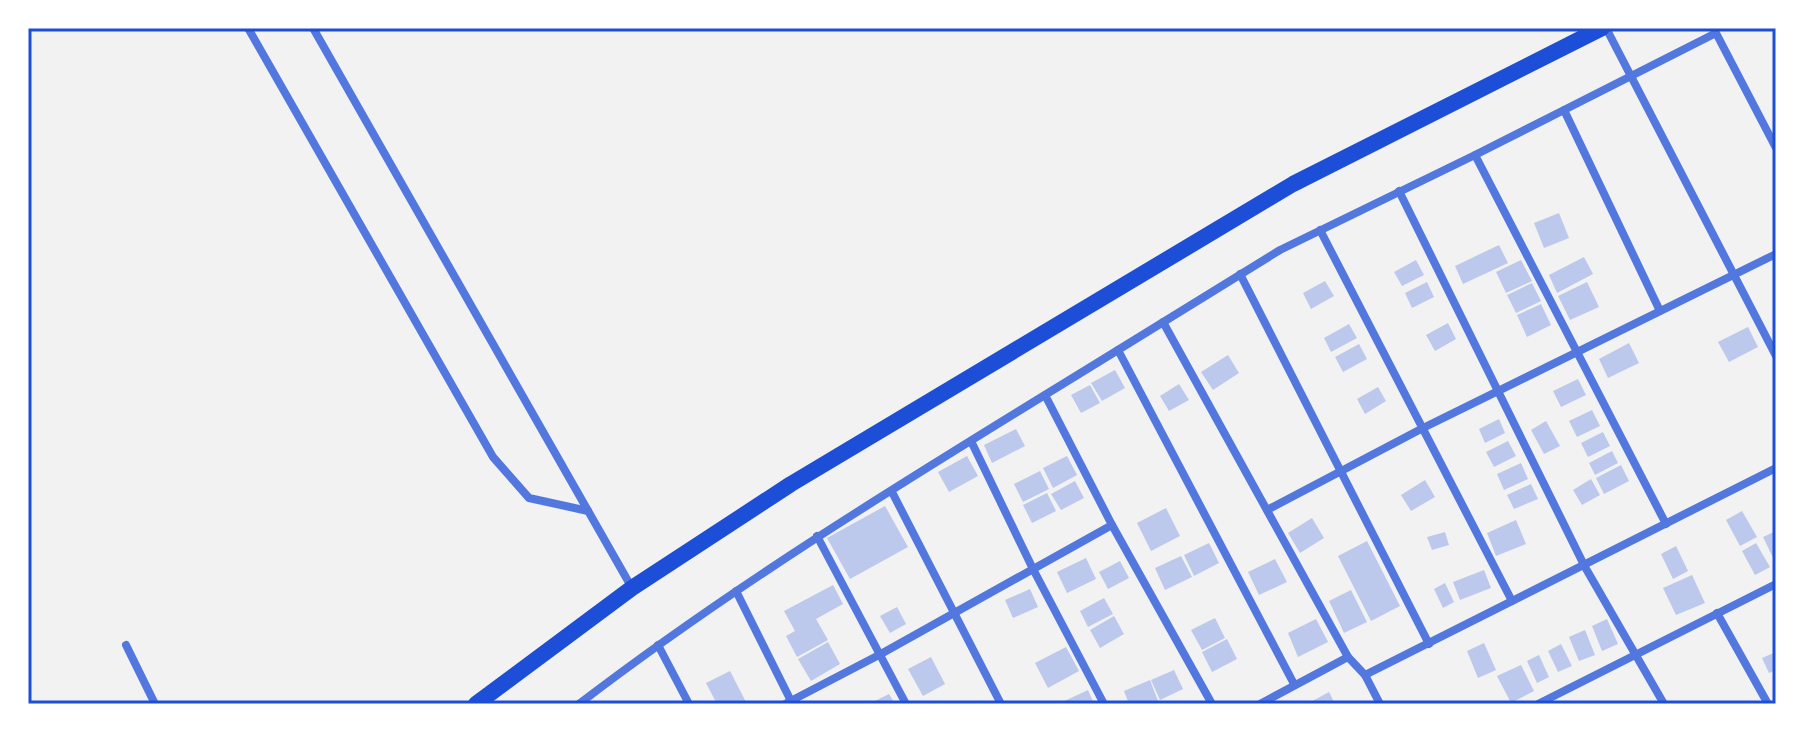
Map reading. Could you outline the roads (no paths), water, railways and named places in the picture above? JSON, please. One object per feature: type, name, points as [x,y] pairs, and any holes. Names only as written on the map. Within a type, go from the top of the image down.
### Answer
[{"type":"main road","points":[[476,704],[632,588],[791,484],[1293,184],[1604,28]]},
{"type":"street","points":[[248,28],[493,457],[529,498],[588,511]]},
{"type":"street","points":[[313,28],[632,588]]},
{"type":"street","points":[[1604,28],[1776,356]]},
{"type":"street","points":[[579,704],[658,645],[817,536],[1240,274],[1320,230],[1725,28]]},
{"type":"street","points":[[1716,33],[1776,148]]},
{"type":"street","points":[[1564,110],[1660,311]]},
{"type":"street","points":[[1475,155],[1666,524]]},
{"type":"street","points":[[1399,191],[1585,567],[1664,704]]},
{"type":"street","points":[[1320,230],[1512,601]]},
{"type":"street","points":[[1267,510],[1423,428],[1776,254]]},
{"type":"street","points":[[1240,274],[1429,644]]},
{"type":"street","points":[[1163,322],[1348,657],[1365,675],[1380,704]]},
{"type":"street","points":[[1118,350],[1294,684]]},
{"type":"street","points":[[1045,395],[1112,525],[1212,704]]},
{"type":"street","points":[[971,441],[1033,569],[1104,704]]},
{"type":"street","points":[[1365,675],[1585,567],[1776,468]]},
{"type":"street","points":[[892,492],[1001,704]]},
{"type":"street","points":[[736,591],[789,703],[1112,525]]},
{"type":"street","points":[[817,536],[906,704]]},
{"type":"street","points":[[1538,704],[1556,700],[1635,653],[1776,584]]},
{"type":"street","points":[[1717,613],[1768,704]]},
{"type":"street","points":[[126,645],[155,704]]},
{"type":"street","points":[[658,645],[689,704]]},
{"type":"street","points":[[1260,704],[1274,700],[1294,684],[1348,657]]}]
